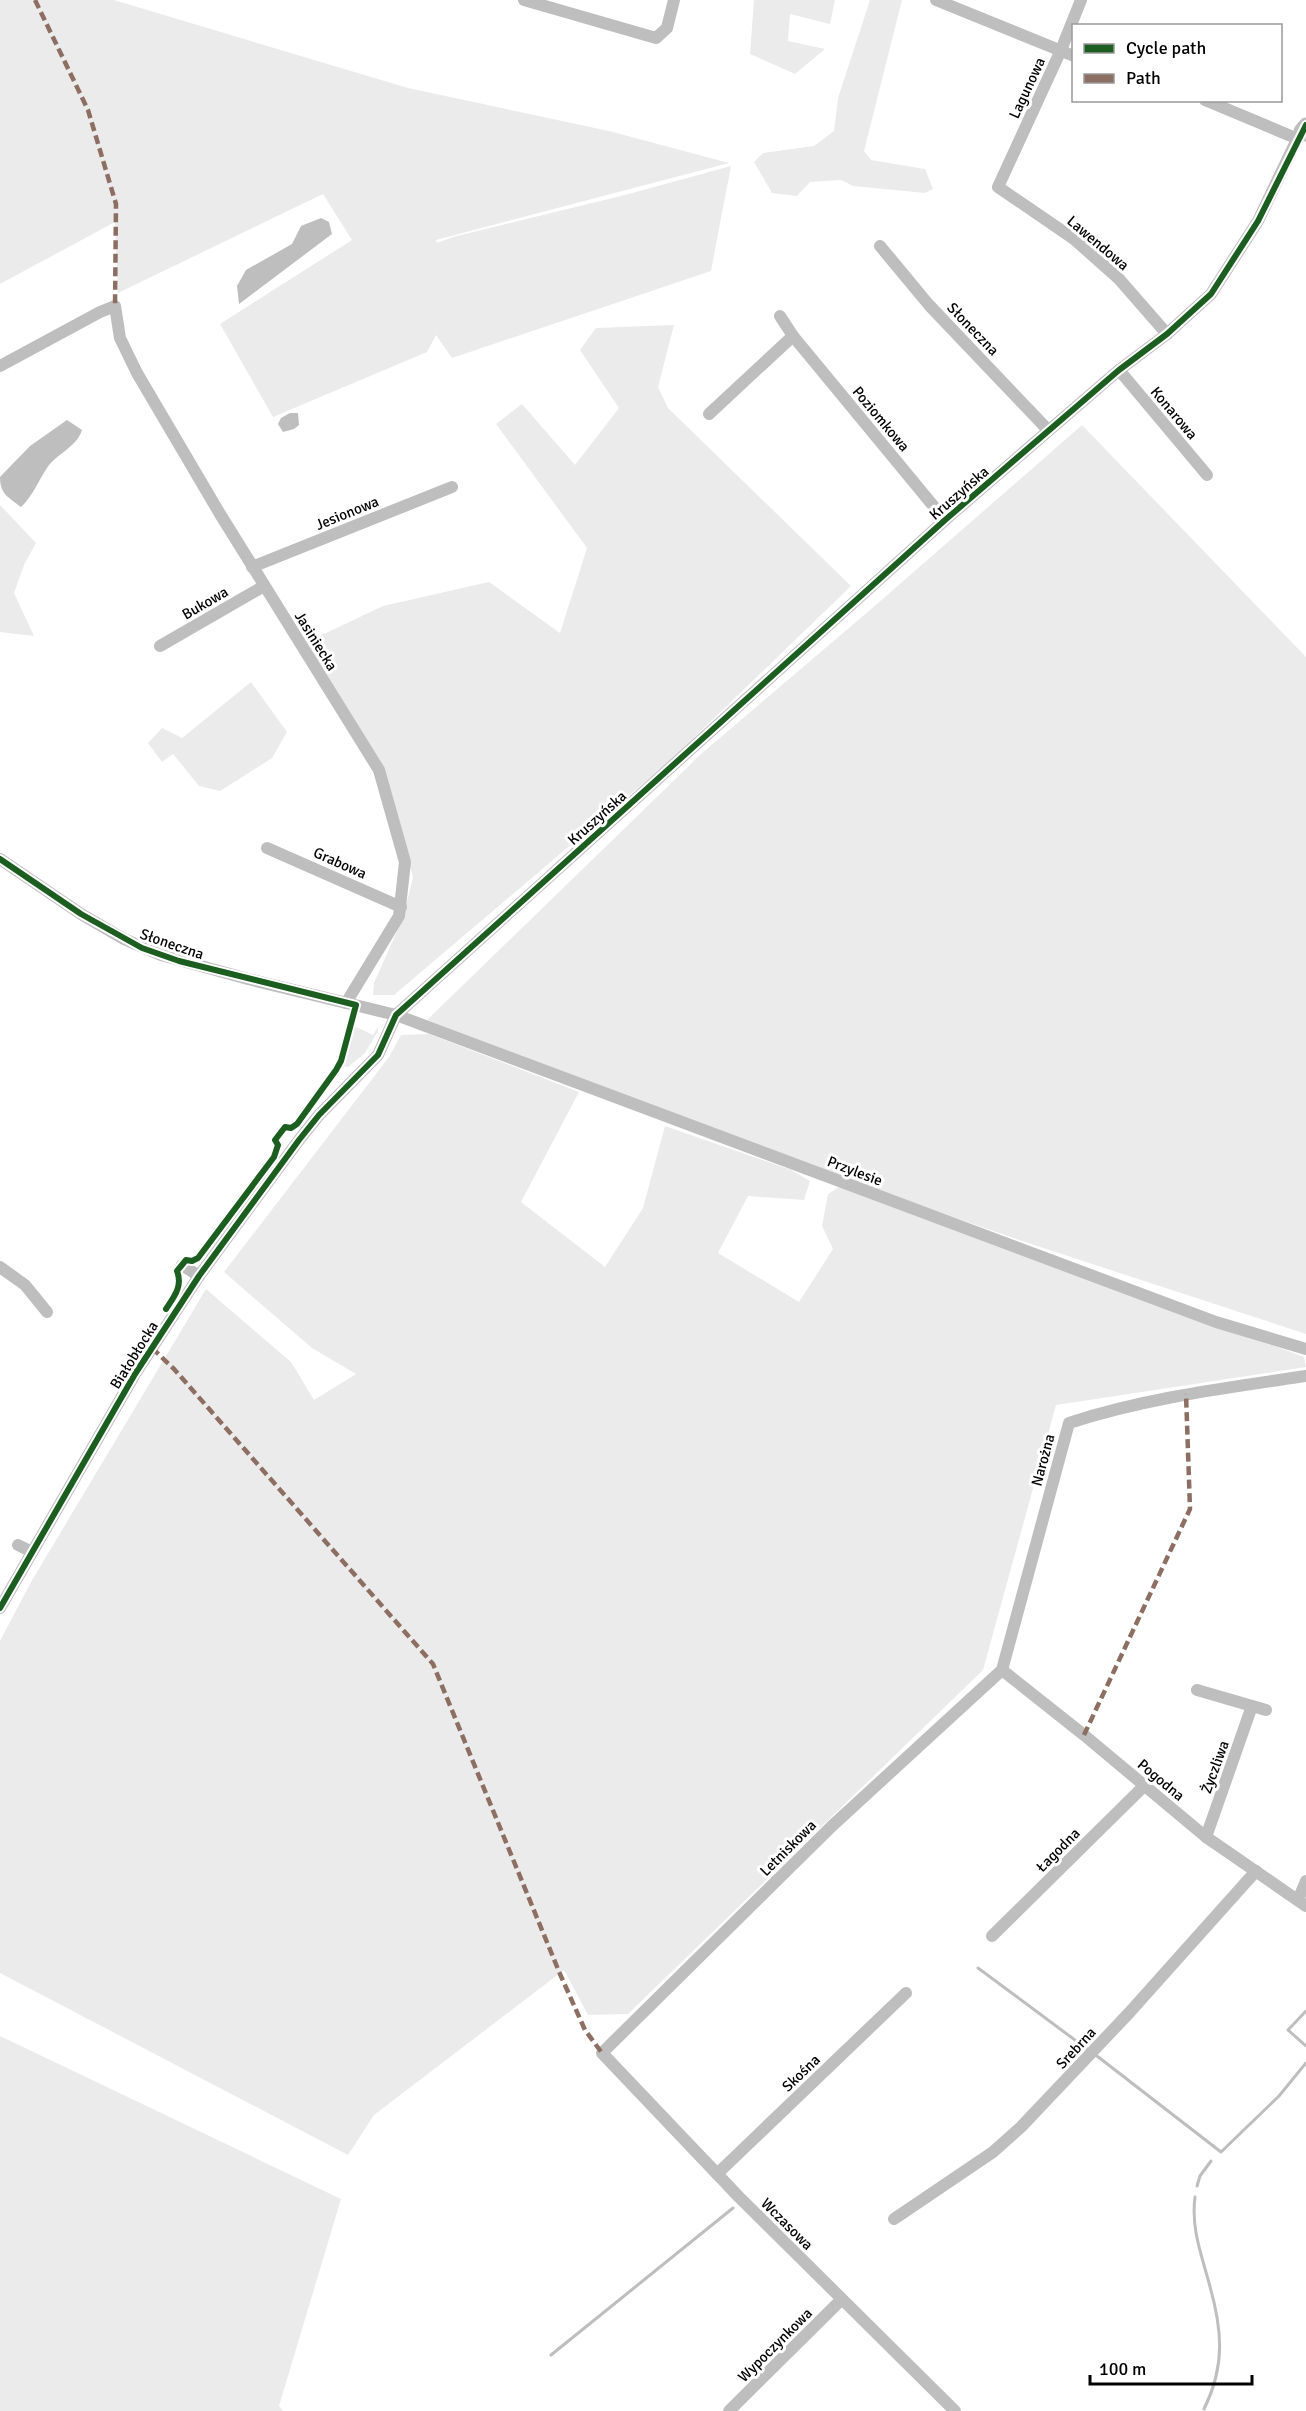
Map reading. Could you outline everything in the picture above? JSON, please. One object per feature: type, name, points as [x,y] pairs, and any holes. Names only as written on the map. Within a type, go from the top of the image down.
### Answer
[{"type":"street","points":[[524,0],[656,39],[667,28],[674,0]]},
{"type":"street","points":[[936,0],[1072,55]]},
{"type":"street","name":"Lagunowa","points":[[998,187],[1061,50],[1081,0]]},
{"type":"street","points":[[1211,102],[1303,132]]},
{"type":"street","name":"Kruszyńska","points":[[396,1015],[945,520],[1119,370],[1167,334],[1211,294],[1258,221],[1303,132]]},
{"type":"street","name":"Lawendowa","points":[[998,187],[1074,239],[1119,279],[1167,334]]},
{"type":"street","name":"Słoneczna","points":[[880,246],[929,305],[1048,430]]},
{"type":"street","name":"Jasiniecka","points":[[0,366],[115,306],[120,338],[137,373],[252,567],[378,770],[405,862],[401,907],[399,916],[346,1003]]},
{"type":"street","name":"Poziomkowa","points":[[780,316],[793,336],[945,520]]},
{"type":"street","points":[[709,414],[793,336]]},
{"type":"street","name":"Konarowa","points":[[1119,370],[1207,475]]},
{"type":"street","name":"Jesionowa","points":[[252,567],[452,487]]},
{"type":"street","name":"Bukowa","points":[[160,646],[264,586]]},
{"type":"street","name":"Grabowa","points":[[267,848],[401,907]]},
{"type":"street","name":"Słoneczna","points":[[0,859],[81,914],[142,948],[191,964],[396,1015]]},
{"type":"street","name":"Białobłocka","points":[[0,1608],[135,1374],[199,1276],[305,1132],[378,1055],[396,1015]]},
{"type":"street","name":"Przylesie","points":[[396,1015],[1216,1322],[1306,1348]]},
{"type":"street","points":[[182,1265],[199,1276]]},
{"type":"street","points":[[0,1267],[25,1285],[47,1312]]},
{"type":"street","name":"Narożna","points":[[1002,1670],[1069,1423],[1100,1413],[1186,1394],[1306,1376]]},
{"type":"street","points":[[18,1545],[32,1552]]},
{"type":"street","name":"Pogodna","points":[[1002,1670],[1145,1785],[1206,1838],[1302,1903]]},
{"type":"street","name":"Letniskowa","points":[[602,2053],[832,1826],[1002,1670]]},
{"type":"street","points":[[1197,1690],[1266,1710]]},
{"type":"street","name":"Życzliwa","points":[[1206,1838],[1252,1706]]},
{"type":"street","name":"Łagodna","points":[[992,1936],[1145,1785]]},
{"type":"street","name":"Srebrna","points":[[894,2219],[993,2152],[1021,2127],[1130,2013],[1256,1871]]},
{"type":"street","points":[[1302,1903],[1306,1881]]},
{"type":"street","name":"Skośna","points":[[717,2174],[906,1993]]},
{"type":"street","name":"Wczasowa","points":[[602,2053],[841,2300],[955,2411]]},
{"type":"street","name":"Wypoczynkowa","points":[[729,2411],[841,2300]]},
{"type":"shaded area","points":[[0,0],[114,0],[408,88],[609,131],[729,163],[436,240],[437,243],[731,166],[711,271],[452,358],[436,335],[427,352],[273,417],[220,324],[352,240],[323,194],[118,293],[115,222],[0,284]]},
{"type":"shaded area","points":[[754,0],[835,0],[830,24],[790,14],[788,41],[825,49],[795,74],[750,54]]},
{"type":"shaded area","points":[[870,0],[902,0],[864,151],[871,160],[925,169],[933,189],[925,193],[853,186],[841,180],[810,182],[797,196],[772,193],[754,162],[763,153],[814,146],[834,131],[838,98]]},
{"type":"shaded area","points":[[321,218],[329,222],[332,234],[239,304],[237,286],[246,270],[292,244],[301,226]]},
{"type":"shaded area","points":[[674,325],[658,387],[668,408],[851,586],[680,751],[694,760],[1082,425],[1306,657],[1306,1334],[898,1198],[895,1205],[1304,1357],[1306,1367],[1056,1405],[983,1670],[628,2014],[588,2015],[564,1970],[374,2115],[348,2155],[0,1973],[0,1641],[31,1582],[206,1289],[291,1362],[314,1400],[356,1374],[312,1348],[224,1272],[389,1057],[401,1035],[429,1034],[579,1092],[521,1202],[605,1267],[643,1208],[665,1126],[791,1170],[810,1181],[804,1200],[748,1196],[718,1253],[799,1302],[833,1249],[822,1226],[828,1194],[839,1187],[896,1197],[427,1020],[694,761],[680,752],[394,995],[373,995],[374,983],[403,918],[413,877],[382,768],[307,642],[383,606],[489,582],[560,633],[587,548],[496,424],[522,404],[575,465],[619,408],[580,350],[596,328]]},
{"type":"shaded area","points":[[290,413],[298,413],[299,425],[283,432],[278,424],[281,418]]},
{"type":"shaded area","points":[[67,420],[82,430],[79,436],[51,463],[21,507],[3,491],[0,477],[30,446]]},
{"type":"shaded area","points":[[0,505],[36,543],[24,565],[14,593],[34,636],[0,632]]},
{"type":"shaded area","points":[[251,682],[287,732],[272,758],[220,791],[199,786],[173,754],[162,762],[148,743],[162,728],[182,738]]},
{"type":"shaded area","points":[[354,1026],[373,1035],[378,1027],[378,1031],[365,1053],[348,1067],[342,1066]]},
{"type":"shaded area","points":[[0,2036],[341,2199],[279,2406],[283,2411],[0,2411]]},
{"type":"waterway","points":[[978,1968],[1087,2049]]},
{"type":"waterway","points":[[1306,2011],[1288,2030],[1306,2046]]},
{"type":"waterway","points":[[1097,2056],[1221,2152],[1279,2096],[1306,2063]]},
{"type":"waterway","points":[[1197,2186],[1200,2176],[1211,2161]]},
{"type":"waterway","points":[[1195,2197],[1194,2219],[1217,2315],[1220,2346],[1216,2377],[1204,2409]]},
{"type":"waterway","points":[[551,2355],[733,2208]]},
{"type":"marked path","points":[[35,0],[88,110],[116,204],[115,306]]},
{"type":"marked path","points":[[152,1348],[174,1369],[433,1664],[560,1974],[585,2030],[602,2053]]},
{"type":"marked path","points":[[1084,1735],[1190,1509],[1186,1394]]},
{"type":"cycle path","points":[[0,1608],[135,1374],[199,1276],[319,1115],[378,1055],[396,1015],[945,520],[1119,370],[1167,334],[1211,294],[1258,221],[1306,125]]},
{"type":"cycle path","points":[[0,859],[81,914],[142,948],[179,961],[356,1005],[341,1061],[336,1070],[297,1124],[291,1128],[285,1127],[275,1140],[278,1145],[274,1157],[198,1258],[192,1261],[186,1260],[177,1271],[178,1286],[175,1296],[166,1309]]}]
